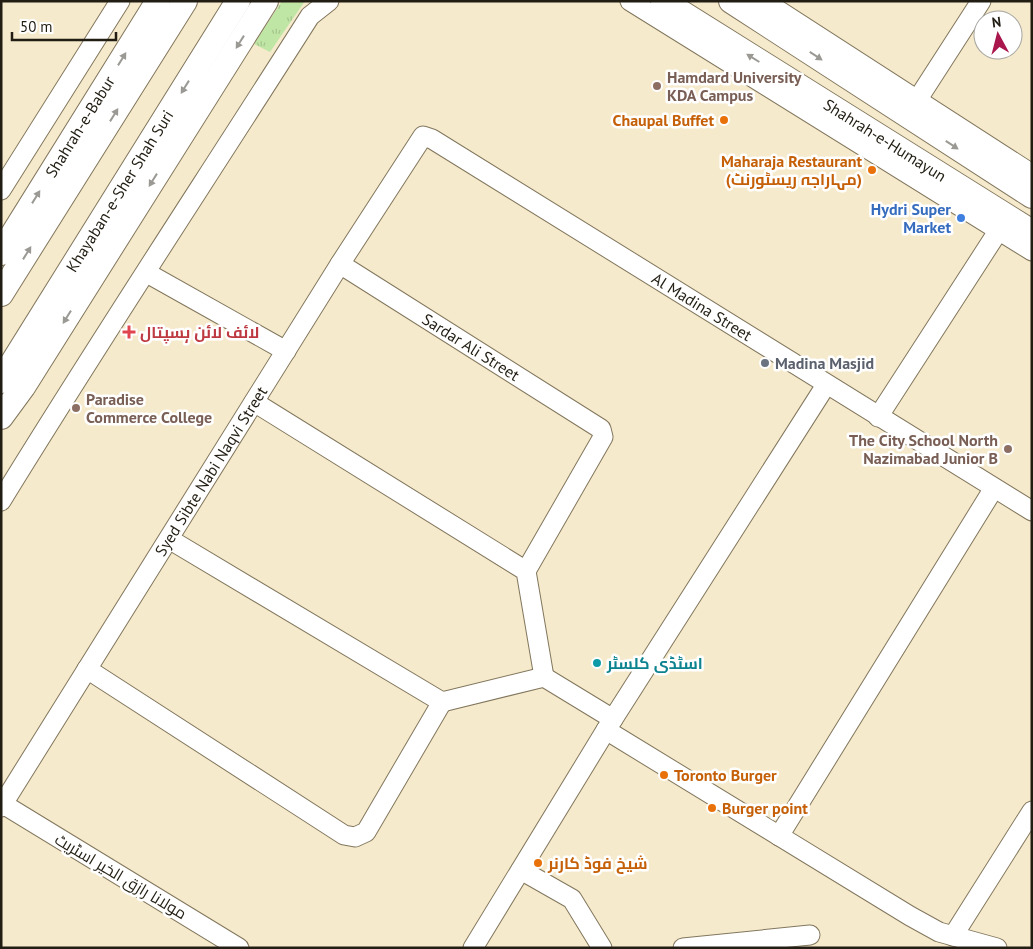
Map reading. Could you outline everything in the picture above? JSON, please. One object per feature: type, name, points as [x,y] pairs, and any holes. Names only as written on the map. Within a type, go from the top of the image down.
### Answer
[{"type":"main road","name":"Shahrah-e-Babur","points":[[1,253],[158,1]]},
{"type":"main road","points":[[1,294],[185,1]]},
{"type":"main road","name":"Khayaban-e-Sher Shah Suri","points":[[3,378],[238,1]]},
{"type":"main road","points":[[1,417],[23,387],[266,1]]},
{"type":"main road","name":"Shahrah-e-Humayun","points":[[663,1],[720,36],[1003,223],[1032,232]]},
{"type":"main road","points":[[720,36],[738,3]]},
{"type":"main road","name":"Shahrah-e-Humayun","points":[[738,3],[913,107],[1032,196]]},
{"type":"street","points":[[1,190],[120,1]]},
{"type":"street","points":[[1,502],[65,398],[147,273],[310,16],[329,1]]},
{"type":"street","points":[[630,1],[1003,223],[1032,251]]},
{"type":"street","points":[[764,1],[913,107],[1032,174]]},
{"type":"street","points":[[913,107],[981,1]]},
{"type":"street","name":"Syed Sibte Nabi Naqvi Street","points":[[2,805],[340,264],[423,136]]},
{"type":"street","name":"Al Madina Street","points":[[423,136],[432,139],[1032,511]]},
{"type":"street","points":[[878,417],[1003,223]]},
{"type":"street","name":"Sardar Ali Street","points":[[340,264],[601,430],[603,437],[526,571]]},
{"type":"street","points":[[147,273],[286,351]]},
{"type":"street","points":[[472,948],[610,724],[826,385]]},
{"type":"street","points":[[254,402],[526,571],[544,677],[610,724],[779,836],[941,938],[997,948]]},
{"type":"street","points":[[779,836],[994,488]]},
{"type":"street","points":[[169,539],[442,702],[544,677]]},
{"type":"street","points":[[87,669],[344,835],[355,837],[366,832],[442,702]]},
{"type":"street","name":"مولانا رازق الخیر اسٹریٹ","points":[[2,805],[239,948]]},
{"type":"street","points":[[941,938],[1032,811]]},
{"type":"street","points":[[520,870],[572,899],[602,948]]},
{"type":"street","points":[[683,948],[810,935]]},
{"type":"green space","points":[[282,1],[305,1],[270,52],[254,44]]},
{"type":"place","name":"Hamdard University KDA Campus","points":[[657,86]]},
{"type":"place","name":"Chaupal Buffet","points":[[724,120]]},
{"type":"place","name":"Maharaja Restaurant (مہاراجہ ریسٹورنٹ)","points":[[872,170]]},
{"type":"place","name":"Hydri Super Market","points":[[961,218]]},
{"type":"place","name":"لائف لائن ہسپتال","points":[[129,332]]},
{"type":"place","name":"Madina Masjid","points":[[765,363]]},
{"type":"place","name":"Paradise Commerce College","points":[[76,408]]},
{"type":"place","name":"The City School North Nazimabad Junior B","points":[[1008,449]]},
{"type":"place","name":"اسٹڈی کلسٹر","points":[[597,663]]},
{"type":"place","name":"Toronto Burger","points":[[664,775]]},
{"type":"place","name":"Burger point","points":[[712,808]]},
{"type":"place","name":"شیخ فوڈ کارنر","points":[[538,863]]}]
